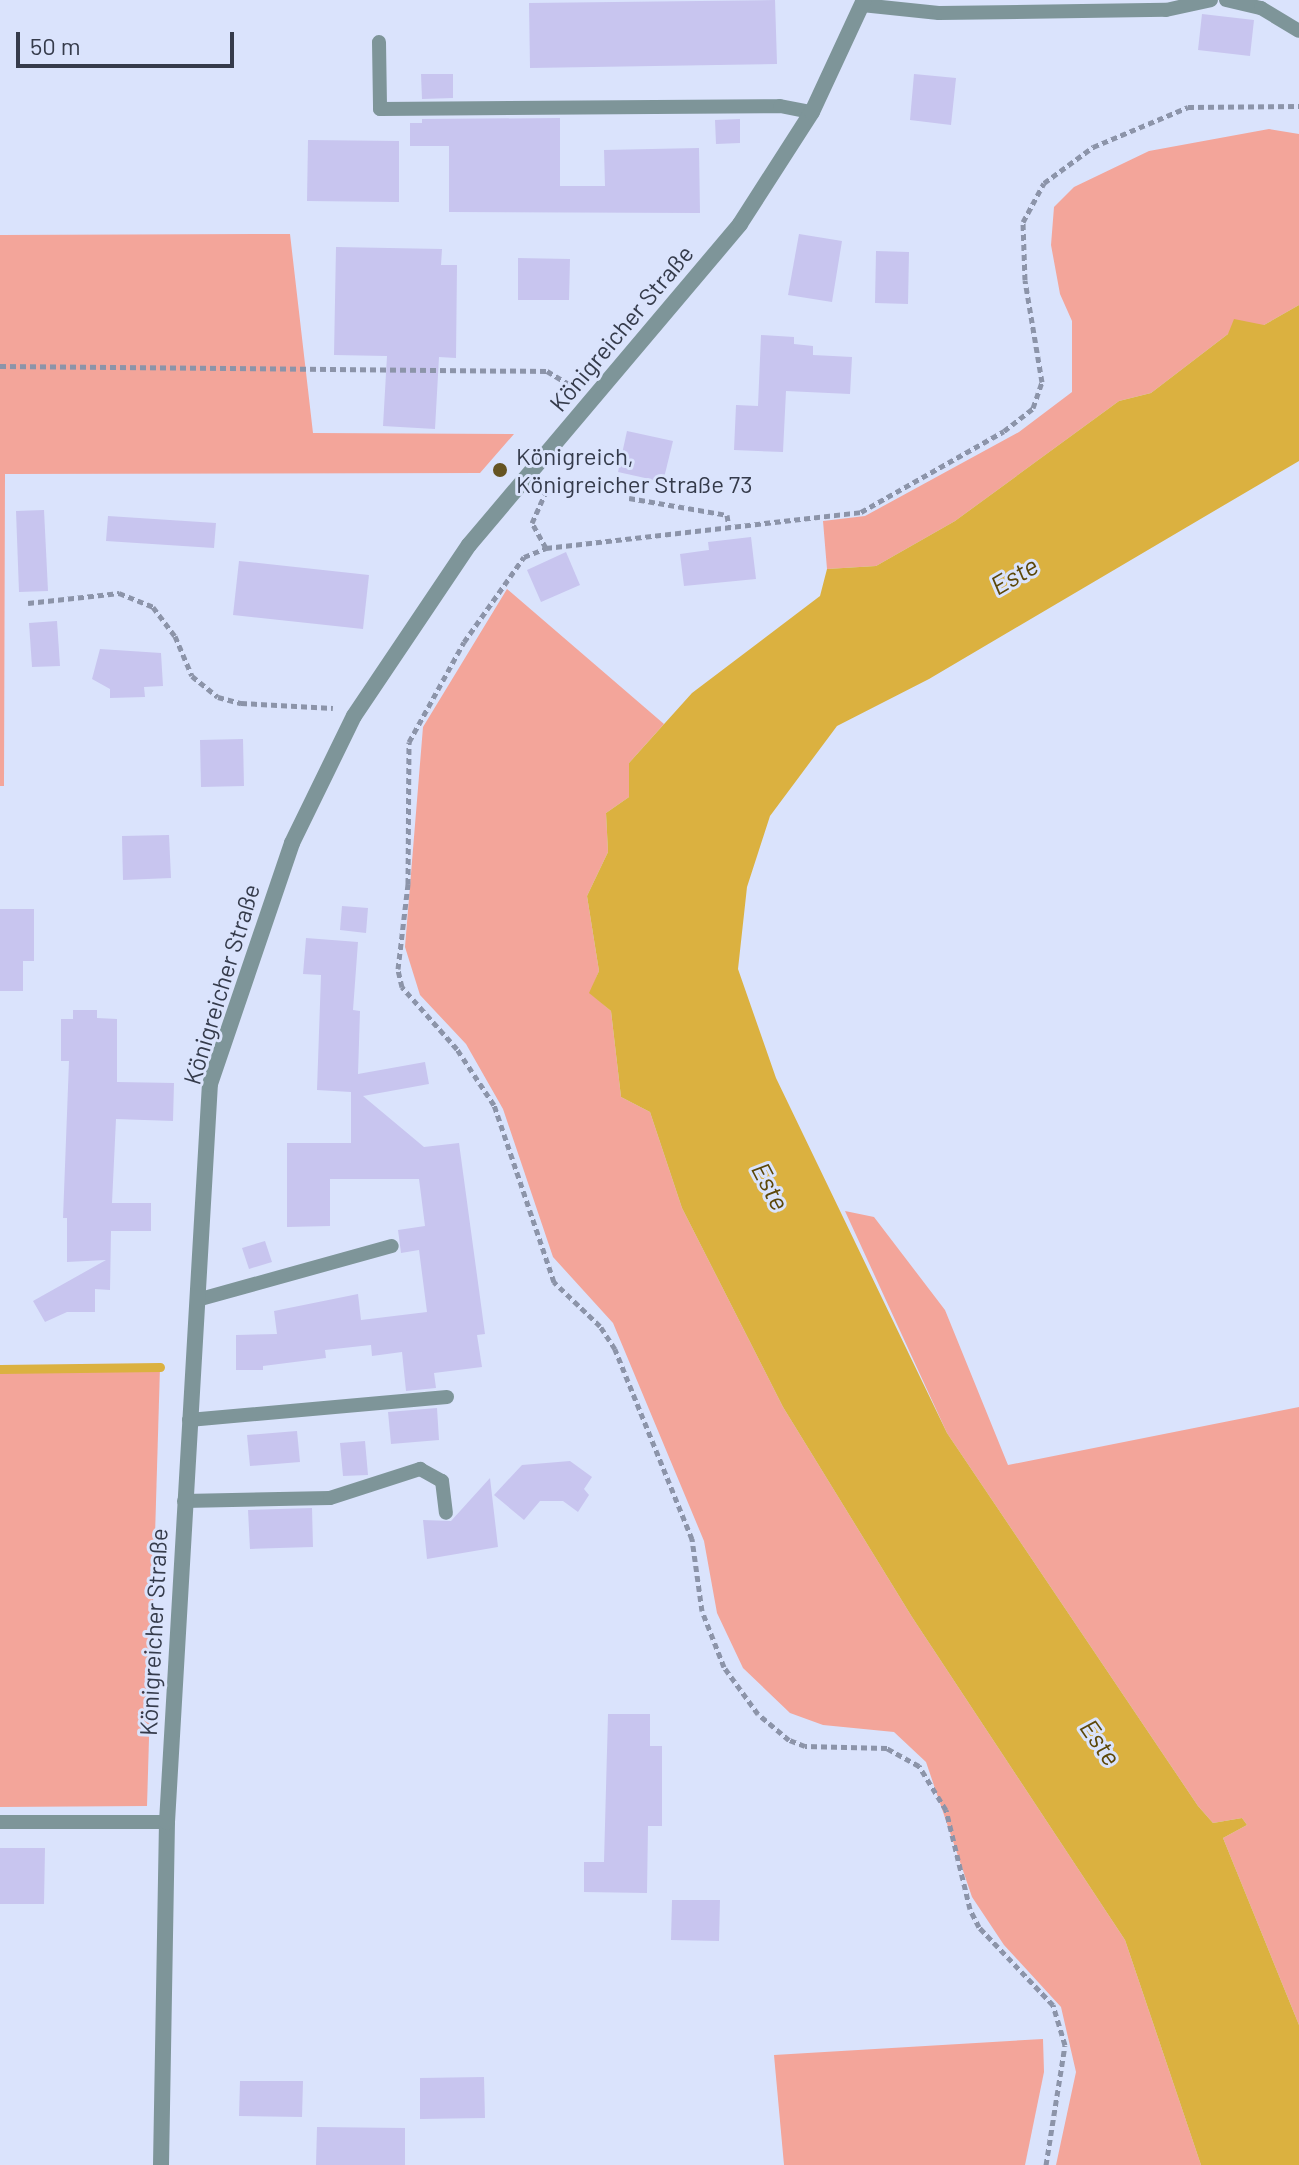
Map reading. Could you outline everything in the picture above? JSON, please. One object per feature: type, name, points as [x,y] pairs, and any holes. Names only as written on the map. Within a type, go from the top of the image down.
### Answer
[{"type":"street","name":"Königreicher Straße","points":[[161,2165],[167,1822],[210,1084],[292,843],[354,716],[469,545],[740,224],[812,112],[863,2]]},
{"type":"lane","points":[[863,2],[939,13],[1166,10],[1211,0]]},
{"type":"lane","points":[[1226,0],[1261,8],[1299,31]]},
{"type":"lane","points":[[379,42],[380,109],[780,106],[812,112]]},
{"type":"lane","points":[[197,1300],[392,1246]]},
{"type":"lane","points":[[189,1420],[447,1397]]},
{"type":"lane","points":[[184,1501],[330,1498],[420,1469],[442,1481],[446,1513]]},
{"type":"lane","points":[[0,1822],[167,1822]]},
{"type":"path","points":[[1046,2165],[1064,2059],[1061,2019],[1053,2005],[979,1927],[970,1909],[946,1810],[919,1766],[887,1748],[814,1747],[789,1740],[758,1714],[730,1677],[711,1643],[692,1539],[615,1349],[600,1326],[554,1282],[494,1105],[457,1049],[402,987],[398,969],[408,884],[409,742],[490,606],[524,557],[546,548],[861,512],[1004,431],[1033,408],[1042,382],[1025,280],[1023,222],[1044,183],[1093,147],[1188,107],[1299,106]]},
{"type":"path","points":[[0,366],[547,371],[594,398]]},
{"type":"path","points":[[546,548],[532,523],[549,488]]},
{"type":"path","points":[[629,498],[727,515],[729,527]]},
{"type":"path","points":[[28,603],[119,593],[153,607],[175,636],[192,676],[218,697],[241,703],[323,703],[354,716]]},
{"type":"shaded area","points":[[1269,129],[1299,134],[1299,305],[1264,325],[1228,334],[1151,393],[1119,401],[955,521],[876,566],[827,569],[823,521],[865,516],[1019,432],[1072,392],[1072,321],[1060,294],[1051,245],[1054,207],[1074,187],[1149,151]]},
{"type":"shaded area","points":[[290,234],[313,433],[514,434],[480,473],[5,474],[4,786],[0,786],[0,235]]},
{"type":"shaded area","points":[[507,589],[664,724],[629,763],[629,797],[606,813],[608,852],[587,896],[599,971],[590,993],[611,1011],[621,1097],[650,1112],[682,1208],[783,1407],[912,1617],[1125,1940],[1201,2165],[1056,2165],[1076,2072],[1061,2007],[1004,1945],[972,1897],[926,1762],[894,1732],[823,1725],[790,1713],[743,1668],[717,1613],[704,1541],[613,1323],[553,1257],[503,1109],[466,1044],[420,995],[405,947],[423,727]]},
{"type":"shaded area","points":[[845,1211],[874,1217],[945,1310],[1008,1465],[1299,1407],[1299,2025],[1223,1838],[1247,1825],[1242,1818],[1213,1823],[1198,1806],[947,1433]]},
{"type":"shaded area","points":[[0,1365],[160,1367],[147,1806],[0,1807]]},
{"type":"shaded area","points":[[1043,2039],[1044,2072],[1025,2165],[784,2165],[774,2055]]},
{"type":"water","name":"Este","points":[[1299,305],[1299,461],[929,679],[837,726],[770,816],[747,887],[738,969],[776,1078],[947,1433],[1198,1806],[1213,1823],[1242,1818],[1247,1825],[1223,1838],[1299,2025],[1299,2165],[1201,2165],[1125,1940],[912,1617],[783,1407],[682,1208],[650,1112],[621,1097],[611,1011],[589,993],[599,971],[587,896],[608,852],[606,813],[629,797],[629,763],[692,693],[820,596],[827,569],[876,566],[955,521],[1119,401],[1151,393],[1228,334],[1234,319],[1264,325]]},
{"type":"building","points":[[775,0],[777,64],[530,68],[529,3]]},
{"type":"building","points":[[1202,14],[1254,20],[1250,56],[1198,50]]},
{"type":"building","points":[[421,74],[453,74],[453,98],[422,99]]},
{"type":"building","points":[[914,74],[956,78],[951,125],[910,120]]},
{"type":"building","points":[[560,118],[560,186],[605,186],[604,150],[699,148],[700,213],[449,212],[449,146],[410,146],[410,123],[422,123],[422,119]]},
{"type":"building","points":[[740,119],[740,143],[716,144],[715,120]]},
{"type":"building","points":[[308,140],[399,141],[399,202],[307,201]]},
{"type":"building","points":[[799,234],[842,241],[832,302],[788,295]]},
{"type":"building","points":[[336,247],[442,249],[441,265],[457,265],[456,358],[439,357],[435,429],[383,426],[387,356],[334,355]]},
{"type":"building","points":[[876,251],[909,252],[908,304],[875,303]]},
{"type":"building","points":[[518,258],[570,259],[569,300],[518,300]]},
{"type":"building","points":[[761,335],[794,337],[794,344],[813,346],[813,355],[852,357],[850,394],[786,391],[783,452],[734,450],[736,405],[758,406]]},
{"type":"building","points":[[627,431],[673,441],[663,482],[618,472]]},
{"type":"building","points":[[44,510],[48,591],[19,592],[16,511]]},
{"type":"building","points":[[108,516],[216,523],[214,548],[106,541]]},
{"type":"building","points":[[751,537],[756,579],[684,586],[680,554],[709,550],[708,542]]},
{"type":"building","points":[[566,552],[580,585],[541,602],[527,570]]},
{"type":"building","points":[[239,561],[369,575],[363,629],[233,615]]},
{"type":"building","points":[[57,621],[60,666],[32,667],[29,623]]},
{"type":"building","points":[[100,649],[161,653],[163,686],[144,687],[145,697],[110,698],[110,689],[92,679]]},
{"type":"building","points":[[243,739],[244,786],[201,787],[200,740]]},
{"type":"building","points":[[169,835],[171,878],[123,880],[122,836]]},
{"type":"building","points":[[342,906],[368,908],[366,933],[340,930]]},
{"type":"building","points":[[0,909],[34,909],[34,961],[23,961],[23,991],[0,991]]},
{"type":"building","points":[[306,938],[358,942],[353,1010],[360,1011],[358,1074],[425,1062],[429,1084],[363,1096],[424,1147],[459,1143],[485,1334],[477,1335],[482,1367],[434,1373],[436,1388],[406,1391],[402,1352],[372,1356],[371,1345],[325,1350],[326,1358],[263,1366],[263,1370],[236,1370],[236,1335],[277,1334],[274,1311],[358,1294],[361,1320],[427,1312],[419,1250],[401,1253],[398,1230],[425,1226],[419,1179],[330,1179],[330,1226],[287,1227],[287,1143],[351,1143],[351,1092],[317,1090],[321,975],[303,974]]},
{"type":"building","points":[[73,1010],[97,1010],[97,1018],[117,1019],[117,1082],[174,1083],[173,1121],[116,1119],[112,1203],[151,1203],[151,1231],[111,1231],[110,1290],[95,1289],[95,1312],[67,1312],[45,1322],[33,1301],[106,1260],[67,1262],[67,1218],[63,1218],[69,1061],[61,1061],[61,1019],[73,1019]]},
{"type":"building","points":[[265,1241],[272,1262],[249,1269],[242,1248]]},
{"type":"building","points":[[437,1408],[439,1440],[391,1444],[388,1412]]},
{"type":"building","points":[[297,1431],[300,1462],[250,1466],[247,1435]]},
{"type":"building","points":[[365,1441],[368,1475],[343,1476],[340,1443]]},
{"type":"building","points":[[570,1461],[592,1477],[584,1489],[589,1495],[578,1512],[563,1501],[540,1501],[524,1520],[494,1495],[522,1465]]},
{"type":"building","points":[[490,1478],[498,1547],[427,1559],[423,1520],[451,1521]]},
{"type":"building","points":[[312,1508],[313,1547],[250,1549],[248,1510]]},
{"type":"building","points":[[608,1714],[650,1714],[650,1746],[662,1746],[662,1826],[648,1826],[647,1893],[584,1892],[584,1862],[604,1862]]},
{"type":"building","points":[[0,1848],[45,1848],[44,1904],[0,1904]]},
{"type":"building","points":[[672,1900],[720,1900],[719,1941],[671,1940]]},
{"type":"building","points":[[484,2077],[485,2118],[420,2119],[420,2078]]},
{"type":"building","points":[[240,2081],[303,2081],[302,2117],[239,2116]]},
{"type":"building","points":[[317,2127],[405,2128],[405,2165],[316,2165]]},
{"type":"waterway","points":[[0,1369],[160,1367]]},
{"type":"place","name":"Königreich, Königreicher Straße 73","points":[[500,470]]}]
